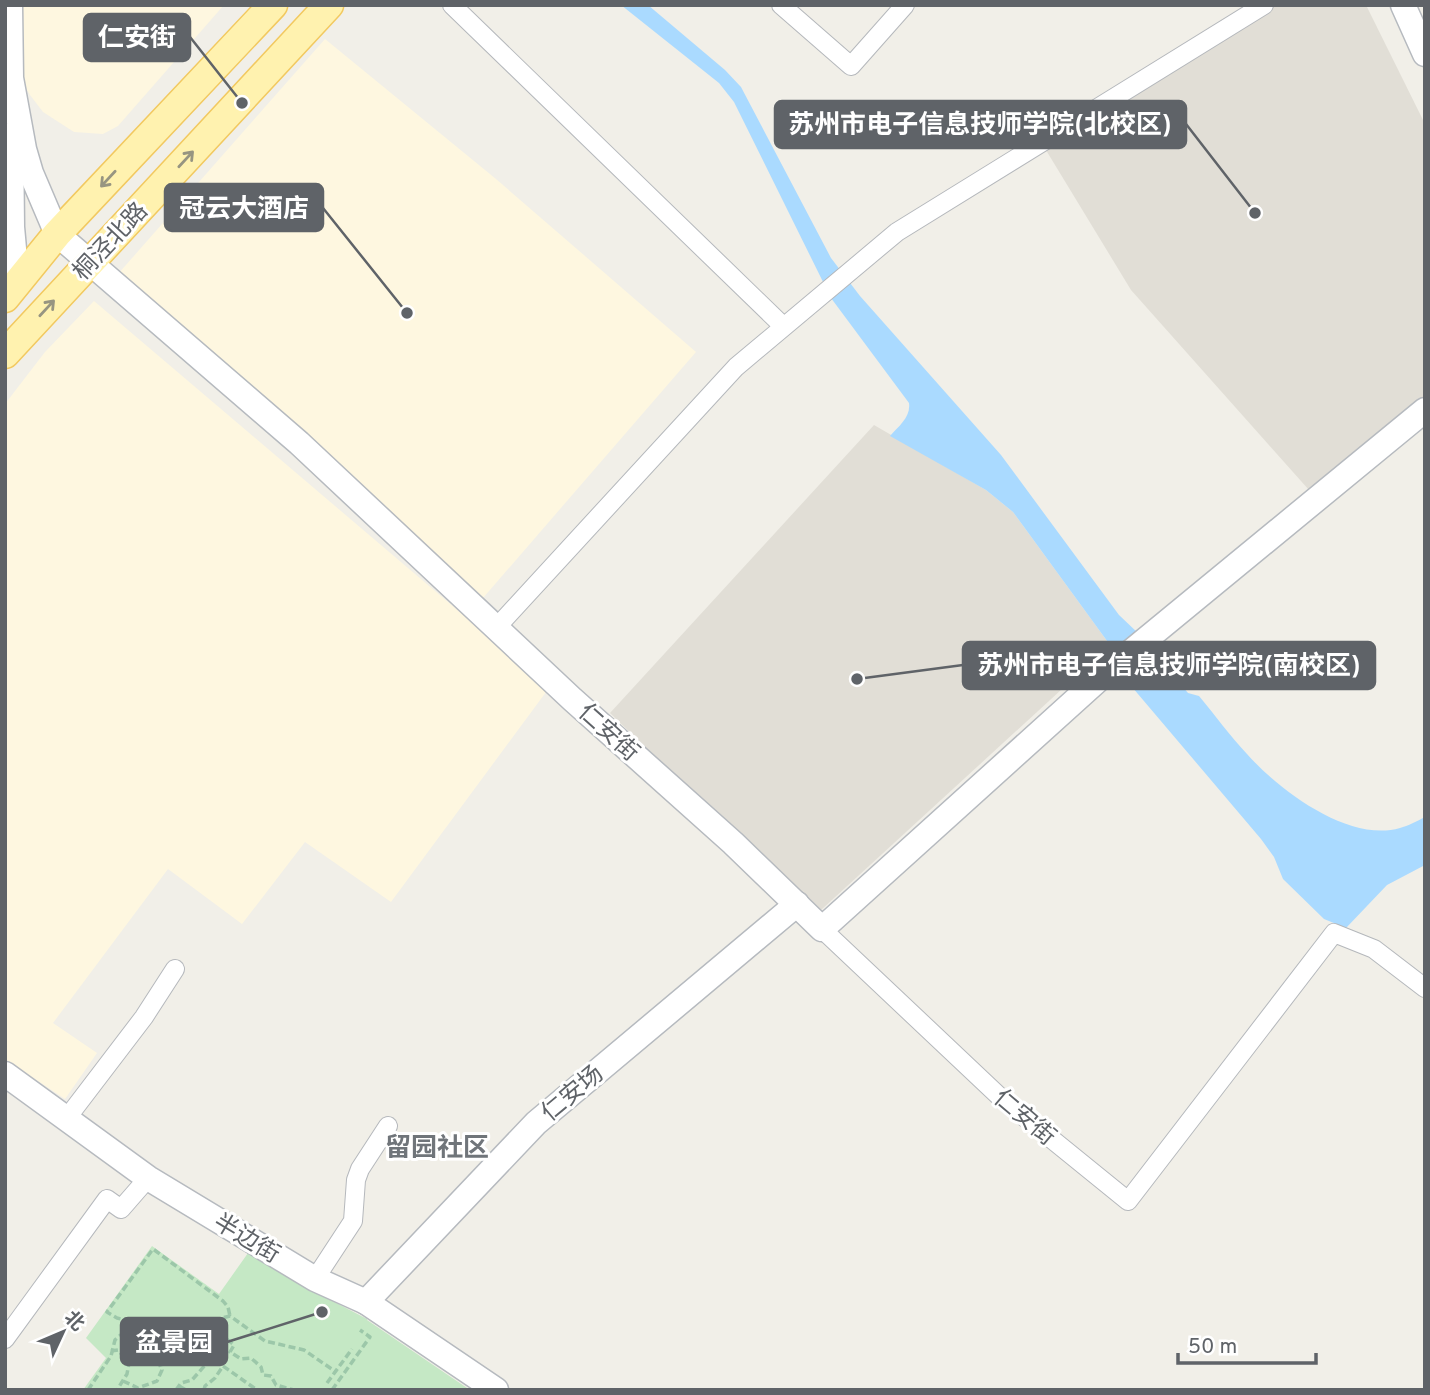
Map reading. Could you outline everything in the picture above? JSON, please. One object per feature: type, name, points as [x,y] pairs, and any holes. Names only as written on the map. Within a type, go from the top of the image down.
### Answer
[{"type":"main road","name":"桐泾北路","points":[[11,290],[57,234],[273,5]]},
{"type":"main road","name":"桐泾北路","points":[[5,354],[329,5]]},
{"type":"street","points":[[10,5],[11,290]]},
{"type":"street","points":[[452,5],[783,326]]},
{"type":"street","points":[[781,5],[851,66],[905,5]]},
{"type":"street","points":[[496,628],[736,367],[783,326],[824,296],[849,271],[897,232],[1264,5]]},
{"type":"street","points":[[1403,5],[1425,54]]},
{"type":"street","points":[[11,78],[31,173],[57,234]]},
{"type":"street","name":"仁安街","points":[[57,234],[299,443],[496,628],[733,843],[1001,1098],[1128,1201],[1334,933],[1374,949],[1425,988]]},
{"type":"street","points":[[822,929],[1110,669],[1425,410]]},
{"type":"street","name":"仁安场","points":[[366,1302],[536,1123],[797,904]]},
{"type":"street","points":[[67,1118],[144,1017],[175,969]]},
{"type":"street","name":"半边街","points":[[5,1074],[148,1178],[315,1279],[366,1302],[496,1390]]},
{"type":"street","points":[[315,1279],[353,1221],[356,1180],[387,1126]]},
{"type":"street","points":[[5,1339],[107,1199],[121,1209],[148,1178]]},
{"type":"path","points":[[137,1329],[133,1322],[107,1312],[153,1249],[223,1301],[228,1307],[230,1317]]},
{"type":"path","points":[[161,1365],[168,1362],[183,1363],[222,1318],[230,1317],[265,1341],[304,1350],[336,1372]]},
{"type":"path","points":[[88,1390],[111,1356],[118,1338],[137,1329],[147,1329],[170,1342],[195,1351]]},
{"type":"path","points":[[332,1390],[370,1337],[360,1330]]},
{"type":"path","points":[[178,1388],[192,1380],[207,1363],[209,1350],[220,1335],[234,1345],[230,1352],[241,1359],[251,1358],[261,1367],[263,1375],[271,1376],[276,1385],[294,1390]]},
{"type":"path","points":[[123,1355],[136,1348],[145,1352],[147,1360],[158,1361],[161,1365],[160,1376],[155,1382],[138,1388],[123,1381]]},
{"type":"path","points":[[327,1383],[352,1349]]},
{"type":"path","points":[[111,1351],[118,1350],[129,1367],[117,1390]]},
{"type":"path","points":[[204,1390],[223,1366],[257,1390]]},
{"type":"path","points":[[178,1388],[186,1390]]},
{"type":"shaded area","points":[[16,5],[224,5],[118,126],[103,134],[74,132],[43,112],[30,95],[20,79]]},
{"type":"shaded area","points":[[1262,5],[1366,5],[1425,124],[1425,396],[1309,490],[1131,290],[1038,137]]},
{"type":"shaded area","points":[[325,39],[496,179],[696,352],[483,598],[118,274]]},
{"type":"shaded area","points":[[94,301],[549,688],[391,902],[305,842],[242,924],[168,869],[53,1023],[97,1053],[65,1099],[5,1059],[5,404],[45,352]]},
{"type":"shaded area","points":[[874,425],[986,490],[1013,512],[1110,645],[821,910],[808,905],[610,713]]},
{"type":"green space","points":[[152,1246],[219,1294],[253,1246],[321,1295],[367,1319],[470,1390],[83,1390],[106,1358],[86,1338]]},
{"type":"water","points":[[621,5],[648,5],[725,70],[741,87],[831,258],[860,296],[1001,455],[1119,615],[1179,672],[1183,687],[1188,693],[1199,696],[1235,740],[1277,783],[1316,810],[1359,828],[1380,831],[1403,827],[1425,817],[1425,865],[1387,885],[1346,928],[1324,919],[1283,879],[1274,857],[1261,839],[1121,674],[1110,645],[1013,512],[986,490],[890,436],[906,417],[909,403],[831,298],[734,102],[719,83]]},
{"type":"place","name":"仁安街","points":[[242,103]]},
{"type":"place","name":"苏州市电子信息技师学院(北校区)","points":[[1255,213]]},
{"type":"place","name":"冠云大酒店","points":[[407,313]]},
{"type":"place","name":"苏州市电子信息技师学院(南校区)","points":[[857,679]]},
{"type":"place","name":"盆景园","points":[[322,1312]]},
{"type":"district","name":"留园社区","points":[[437,1147]]}]
